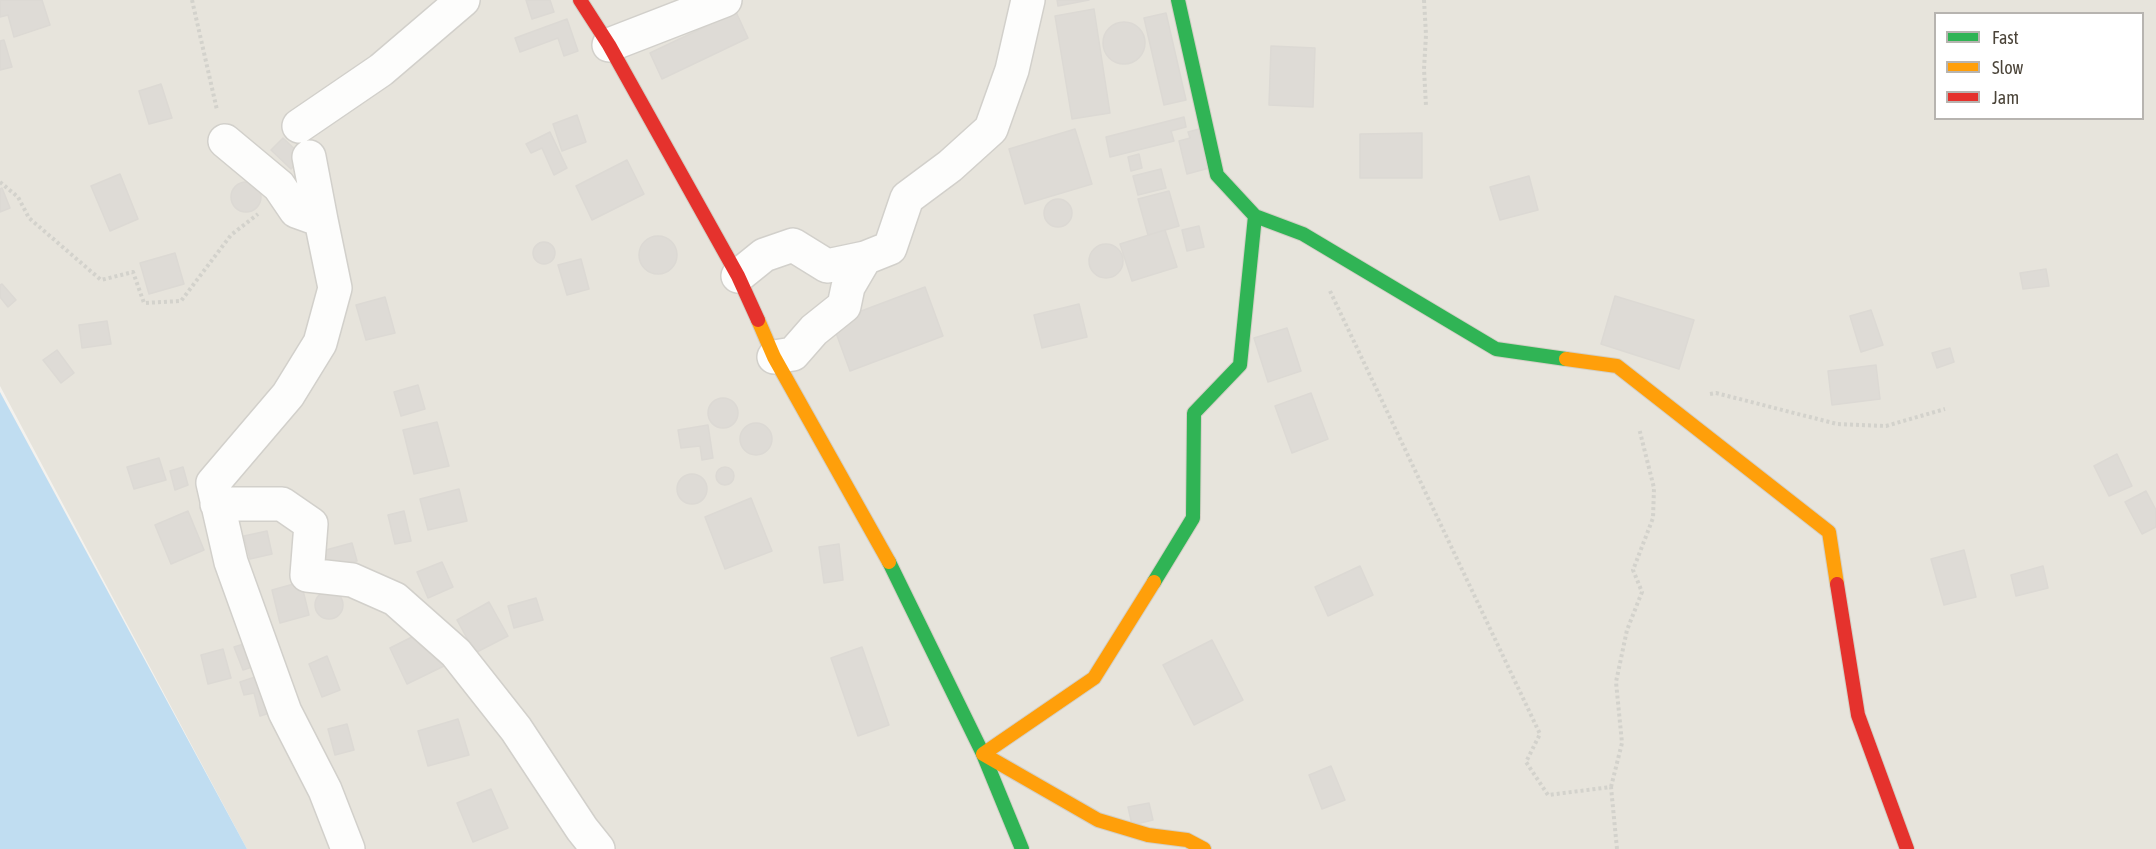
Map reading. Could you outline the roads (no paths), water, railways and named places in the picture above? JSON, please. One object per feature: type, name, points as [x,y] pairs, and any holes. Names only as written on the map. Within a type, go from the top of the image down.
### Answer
[{"type":"street","points":[[299,126],[381,70],[463,0]]},
{"type":"street","points":[[580,0],[609,45],[738,276],[774,357],[883,549],[983,754],[1022,849]]},
{"type":"street","points":[[609,45],[725,0]]},
{"type":"street","points":[[738,276],[764,255],[793,245],[826,266],[865,258],[890,248],[907,198],[950,166],[991,129],[1012,70],[1028,0]]},
{"type":"street","points":[[1178,0],[1217,175],[1255,216],[1303,234],[1496,349],[1617,366],[1829,532],[1858,715],[1907,849]]},
{"type":"street","points":[[225,141],[279,186],[296,211],[321,220]]},
{"type":"street","points":[[309,157],[335,288],[320,343],[288,395],[213,483],[231,562],[285,712],[324,790],[348,849]]},
{"type":"street","points":[[983,754],[1094,678],[1193,518],[1194,413],[1240,365],[1255,216]]},
{"type":"street","points":[[774,357],[793,354],[814,330],[844,306],[848,287],[865,258]]},
{"type":"street","points":[[217,504],[282,504],[311,524],[307,575],[352,580],[395,599],[456,653],[516,729],[582,829],[598,849]]},
{"type":"street","points":[[983,754],[1098,820],[1148,835],[1187,840],[1204,849]]},
{"type":"water","points":[[0,392],[247,849],[0,849]]}]
